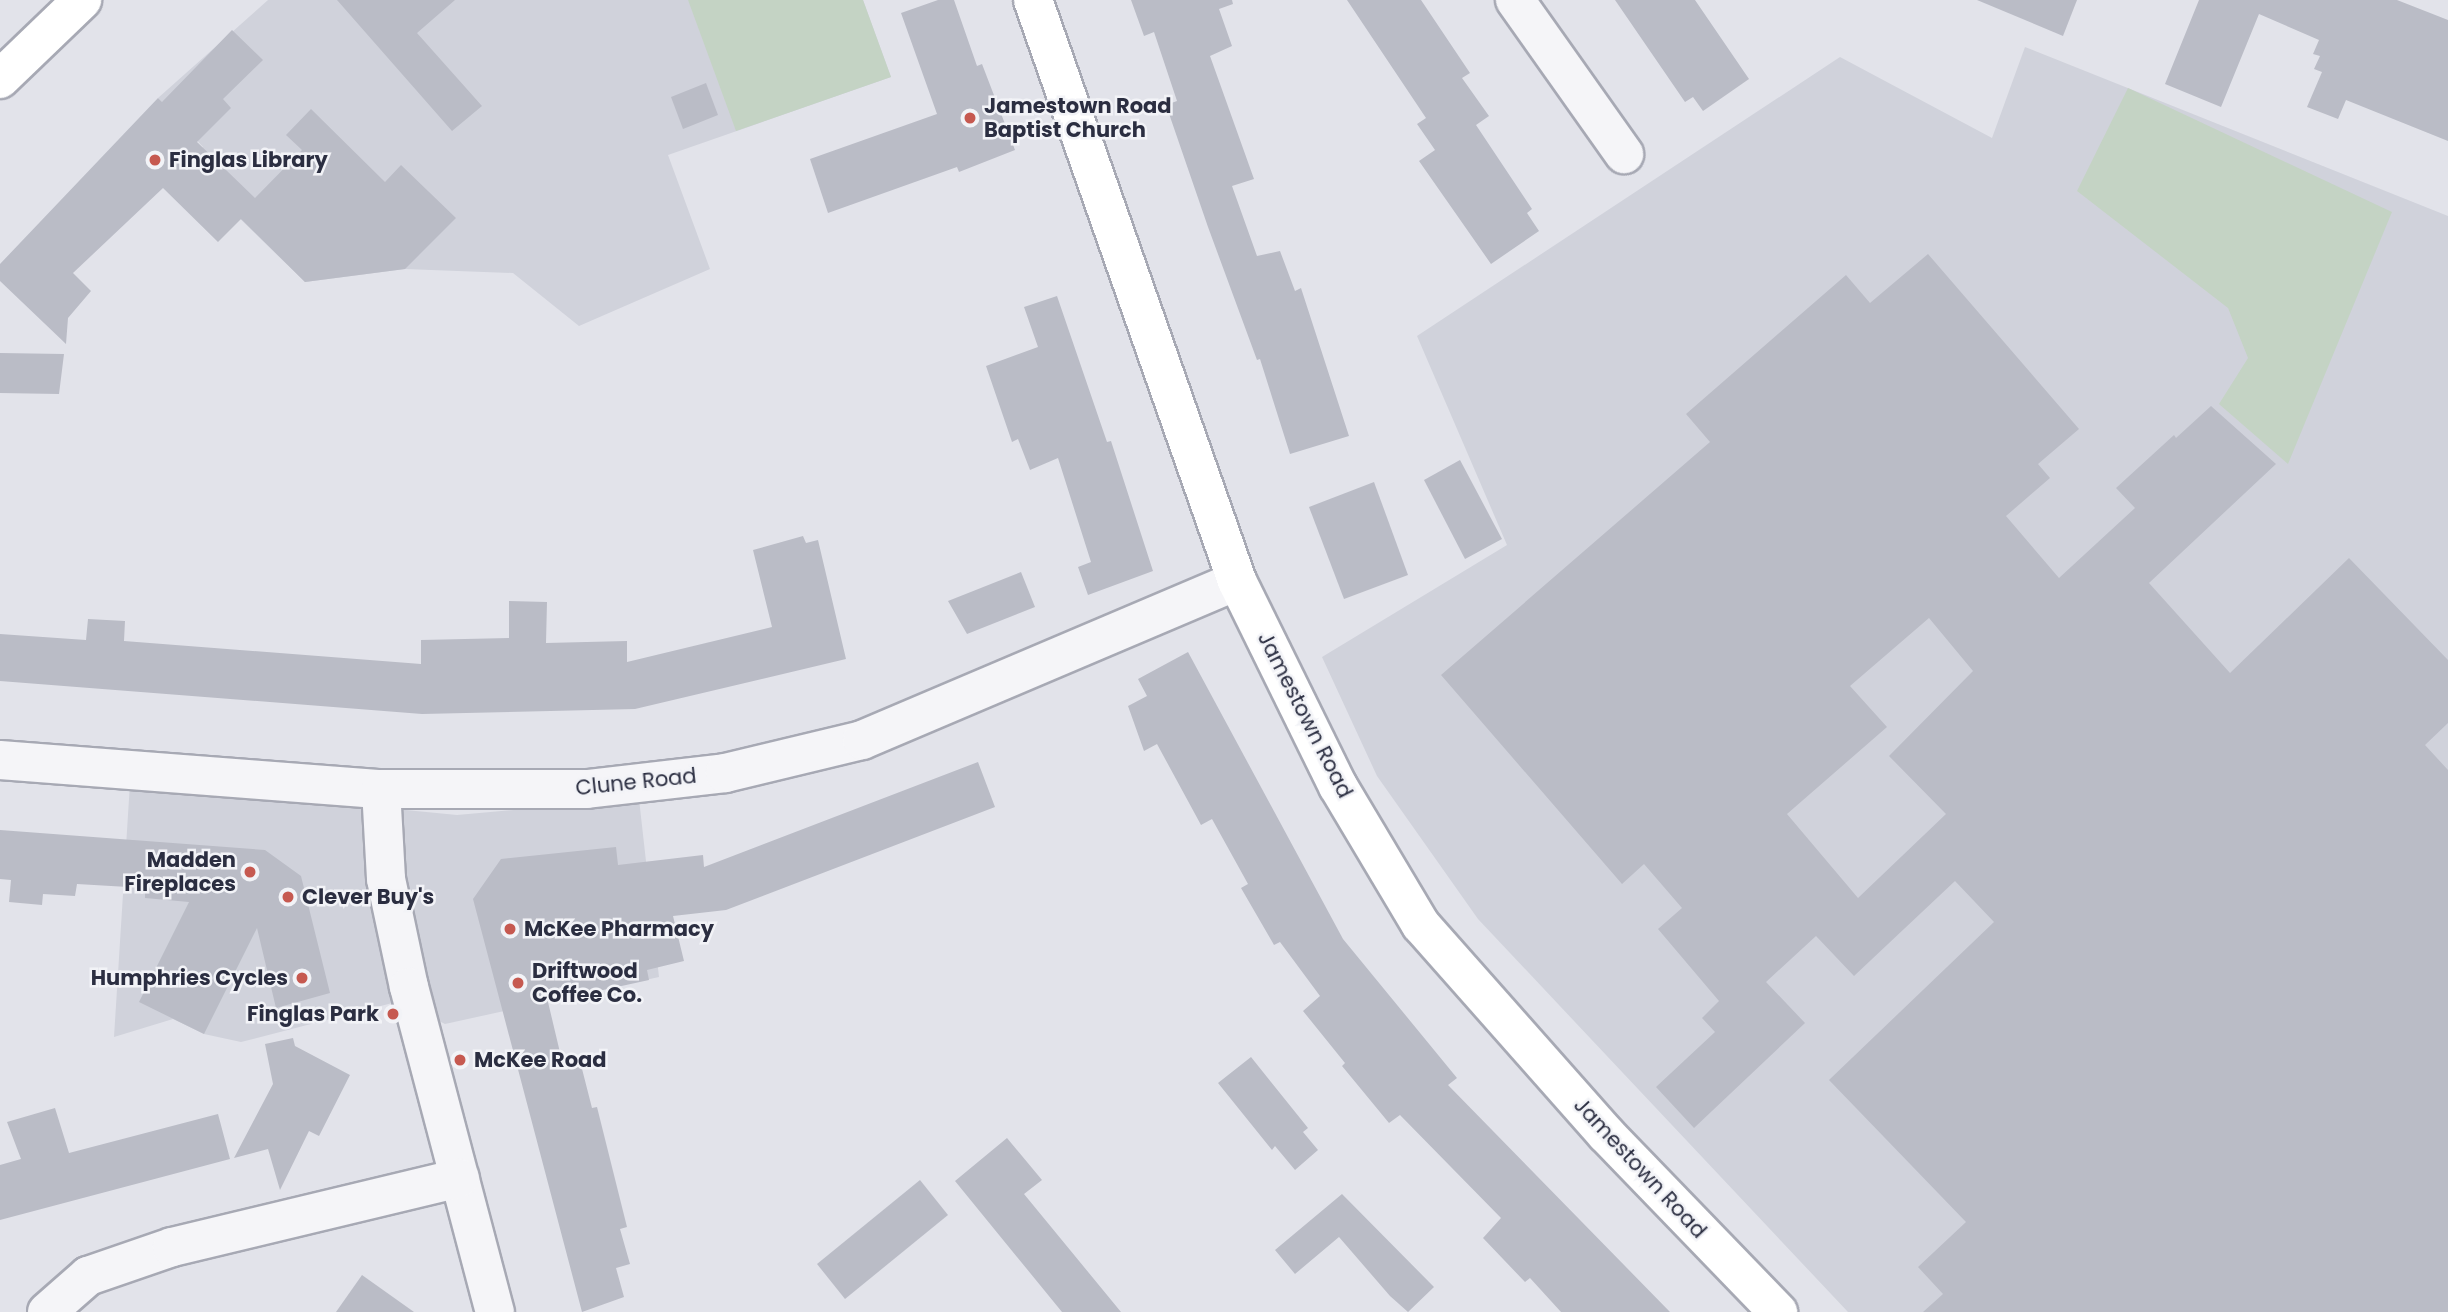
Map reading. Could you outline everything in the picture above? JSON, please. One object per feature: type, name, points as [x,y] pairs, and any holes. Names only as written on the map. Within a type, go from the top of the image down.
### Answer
[{"type":"street","points":[[0,79],[82,0]]},
{"type":"street","name":"Jamestown Road","points":[[1033,0],[1237,581],[1338,786],[1421,925],[1762,1307]]},
{"type":"street","points":[[1515,0],[1624,155]]},
{"type":"street","name":"Clune Road","points":[[0,760],[381,789],[587,789],[725,773],[862,740],[1237,581]]},
{"type":"street","points":[[381,789],[386,879],[409,987],[495,1312]]},
{"type":"street","points":[[47,1312],[88,1276],[172,1247],[460,1178]]},
{"type":"shaded area","points":[[268,0],[863,0],[891,77],[668,155],[710,269],[579,326],[513,273],[405,269],[305,282],[186,166],[203,147],[158,98]]},
{"type":"shaded area","points":[[2025,47],[2448,216],[2448,1312],[1848,1312],[1478,919],[1377,776],[1322,657],[1507,545],[1417,336],[1840,57],[1992,138]]},
{"type":"shaded area","points":[[130,783],[457,815],[639,799],[659,977],[445,1024],[400,1001],[241,1042],[204,1034],[173,1019],[114,1037]]},
{"type":"green space","points":[[688,0],[863,0],[891,77],[736,131]]},
{"type":"green space","points":[[2128,88],[2392,212],[2288,464],[2219,404],[2248,358],[2228,308],[2077,191]]},
{"type":"building","points":[[337,0],[455,0],[417,33],[482,106],[452,131]]},
{"type":"building","points":[[938,0],[954,0],[977,66],[982,64],[1015,150],[959,172],[957,167],[828,213],[810,159],[937,114],[901,13]]},
{"type":"building","points":[[1131,0],[1232,0],[1233,4],[1219,9],[1232,46],[1210,56],[1254,179],[1232,186],[1257,256],[1280,251],[1295,291],[1301,288],[1349,436],[1290,454],[1260,359],[1257,360],[1166,105],[1177,101],[1154,32],[1144,36]]},
{"type":"building","points":[[1347,0],[1421,0],[1470,73],[1462,78],[1489,116],[1476,125],[1532,209],[1527,213],[1539,231],[1491,264],[1419,161],[1435,150],[1417,124],[1426,118]]},
{"type":"building","points":[[1615,0],[1695,0],[1749,79],[1703,111],[1693,97],[1685,102]]},
{"type":"building","points":[[1977,0],[2077,0],[2063,36]]},
{"type":"building","points":[[2199,0],[2397,0],[2448,20],[2448,141],[2346,100],[2338,119],[2307,107],[2322,72],[2314,69],[2320,56],[2313,54],[2319,40],[2259,14],[2221,107],[2165,84]]},
{"type":"building","points":[[232,30],[263,60],[223,99],[231,108],[197,142],[255,198],[302,150],[286,135],[311,109],[385,182],[401,165],[456,218],[405,269],[305,282],[241,219],[218,242],[163,188],[73,273],[91,291],[68,318],[66,344],[0,281],[0,264],[158,98],[162,102]]},
{"type":"building","points":[[706,83],[718,115],[683,129],[671,97]]},
{"type":"building","points":[[1928,254],[2079,429],[2038,464],[2050,478],[2006,516],[2059,578],[2135,508],[2116,488],[2174,435],[2176,438],[2211,406],[2276,464],[2149,583],[2230,673],[2349,558],[2448,660],[2448,723],[2425,745],[2448,770],[2448,1312],[1923,1312],[1943,1294],[1918,1267],[1966,1222],[1829,1080],[1994,922],[1955,881],[1854,976],[1816,936],[1766,982],[1805,1023],[1694,1128],[1656,1087],[1715,1032],[1702,1018],[1719,1001],[1658,929],[1682,908],[1644,864],[1622,884],[1441,675],[1710,442],[1686,414],[1846,275],[1870,303]],"holes":[[[1929,618],[1973,671],[1889,756],[1946,814],[1858,898],[1787,814],[1887,727],[1850,686]]]},
{"type":"building","points":[[1057,296],[1107,442],[1111,441],[1153,571],[1088,595],[1078,567],[1091,562],[1058,458],[1030,470],[1018,439],[1012,442],[986,366],[1038,347],[1024,307]]},
{"type":"building","points":[[0,353],[64,354],[59,394],[0,393]]},
{"type":"building","points":[[1460,460],[1502,539],[1465,559],[1424,480]]},
{"type":"building","points":[[1374,482],[1408,575],[1344,599],[1309,507]]},
{"type":"building","points":[[803,536],[806,543],[818,540],[846,659],[635,709],[422,714],[0,681],[0,634],[86,640],[88,619],[125,621],[124,641],[421,664],[421,640],[509,638],[509,601],[547,602],[546,643],[627,641],[627,662],[772,627],[753,550]]},
{"type":"building","points":[[1021,572],[1035,607],[967,634],[948,601]]},
{"type":"building","points":[[1188,652],[1343,939],[1457,1078],[1448,1085],[1670,1312],[1561,1312],[1530,1278],[1525,1282],[1483,1238],[1501,1218],[1400,1115],[1389,1123],[1342,1066],[1345,1063],[1303,1011],[1320,996],[1280,942],[1274,945],[1241,888],[1248,884],[1212,819],[1201,825],[1157,744],[1144,751],[1128,706],[1147,696],[1138,679]]},
{"type":"building","points":[[978,762],[995,807],[726,910],[673,916],[684,961],[647,970],[649,980],[548,1002],[563,1065],[580,1061],[592,1108],[597,1107],[627,1227],[620,1229],[630,1264],[616,1268],[624,1297],[582,1312],[473,899],[501,859],[616,847],[618,865],[703,855],[704,867]]},
{"type":"building","points":[[0,830],[265,850],[301,876],[330,993],[276,1008],[257,928],[204,1034],[139,1002],[189,902],[145,898],[145,888],[77,884],[75,896],[43,894],[42,905],[9,902],[11,880],[0,879]]},
{"type":"building","points":[[293,1038],[295,1046],[350,1075],[319,1136],[309,1131],[280,1190],[268,1149],[234,1158],[273,1084],[265,1044]]},
{"type":"building","points":[[1251,1057],[1308,1128],[1303,1132],[1318,1150],[1295,1170],[1275,1146],[1272,1150],[1218,1083]]},
{"type":"building","points":[[55,1108],[69,1153],[218,1114],[230,1159],[0,1220],[0,1165],[21,1159],[7,1122]]},
{"type":"building","points":[[1007,1138],[1042,1180],[1024,1194],[1121,1312],[1062,1312],[955,1181]]},
{"type":"building","points":[[920,1180],[948,1215],[845,1299],[817,1264]]},
{"type":"building","points":[[1342,1194],[1434,1287],[1408,1312],[1390,1296],[1339,1237],[1295,1274],[1275,1250]]},
{"type":"building","points":[[362,1275],[414,1312],[336,1312]]},
{"type":"place","name":"Jamestown Road Baptist Church","points":[[970,118]]},
{"type":"place","name":"Finglas Library","points":[[155,160]]},
{"type":"place","name":"Madden Fireplaces","points":[[250,872]]},
{"type":"place","name":"Clever Buy's","points":[[288,897]]},
{"type":"place","name":"McKee Pharmacy","points":[[510,929]]},
{"type":"place","name":"Humphries Cycles","points":[[302,978]]},
{"type":"place","name":"Driftwood Coffee Co.","points":[[518,983]]},
{"type":"place","name":"Finglas Park","points":[[393,1014]]},
{"type":"place","name":"McKee Road","points":[[460,1060]]}]
